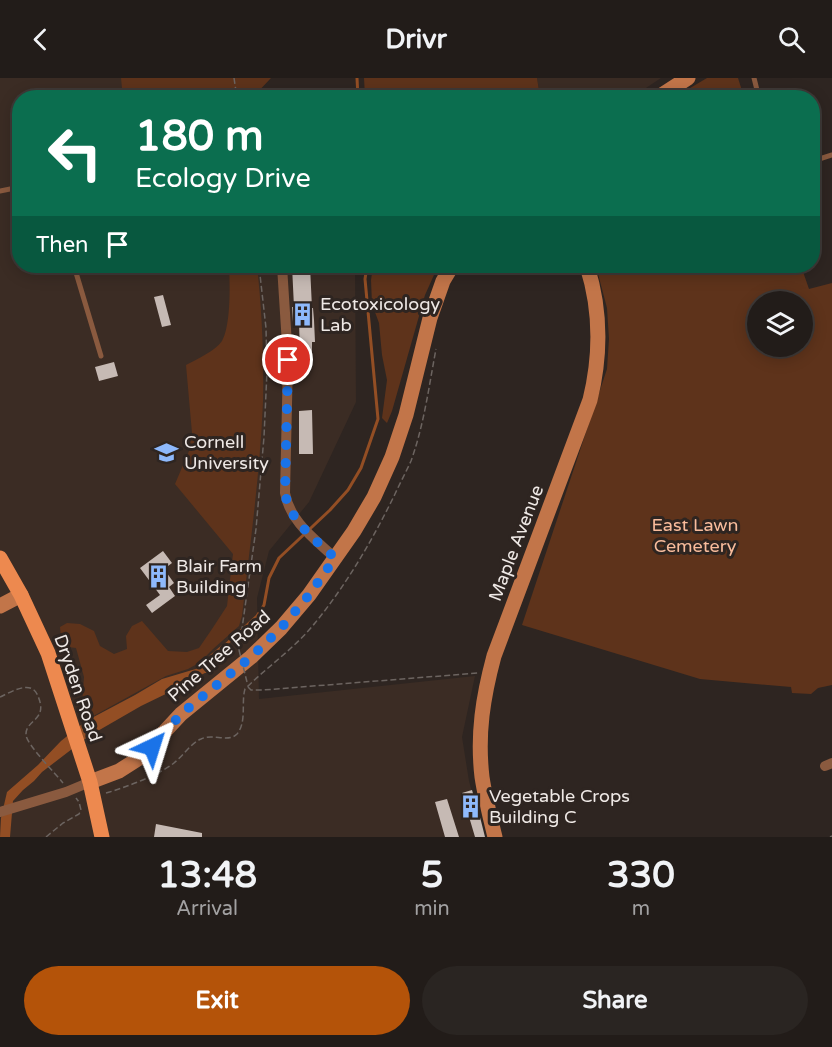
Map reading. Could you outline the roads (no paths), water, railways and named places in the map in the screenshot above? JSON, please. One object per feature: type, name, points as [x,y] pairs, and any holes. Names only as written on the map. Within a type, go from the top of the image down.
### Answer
[{"type":"main road","name":"Dryden Road","points":[[0,558],[21,595],[48,653],[90,782],[102,837]]},
{"type":"street","points":[[669,90],[688,78]]},
{"type":"street","points":[[282,273],[288,360],[285,493],[287,505],[299,524],[335,558]]},
{"type":"street","name":"Pine Tree Road","points":[[90,782],[119,771],[141,757],[181,714],[251,657],[281,628],[309,595],[354,531],[374,497],[392,457],[406,415],[433,309],[448,273]]},
{"type":"street","name":"Maple Avenue","points":[[495,837],[482,778],[480,753],[484,698],[494,656],[590,400],[598,354],[598,332],[596,307],[589,273]]},
{"type":"street","points":[[0,606],[21,595]]},
{"type":"street","points":[[0,812],[66,792],[90,782]]},
{"type":"lane","points":[[76,273],[101,356]]},
{"type":"waterway","points":[[357,78],[358,90]]},
{"type":"waterway","points":[[222,648],[257,616],[264,605],[269,578],[279,558],[330,510],[348,490],[361,468],[378,419],[366,273]]},
{"type":"place","name":"Ecotoxicology Lab","points":[[302,314]]},
{"type":"place","name":"Cornell University","points":[[166,452]]},
{"type":"place","name":"Blair Farm Building","points":[[158,576]]},
{"type":"place","name":"Vegetable Crops Building C","points":[[471,806]]},
{"type":"park label","name":"East Lawn Cemetery","points":[[695,535]]}]
